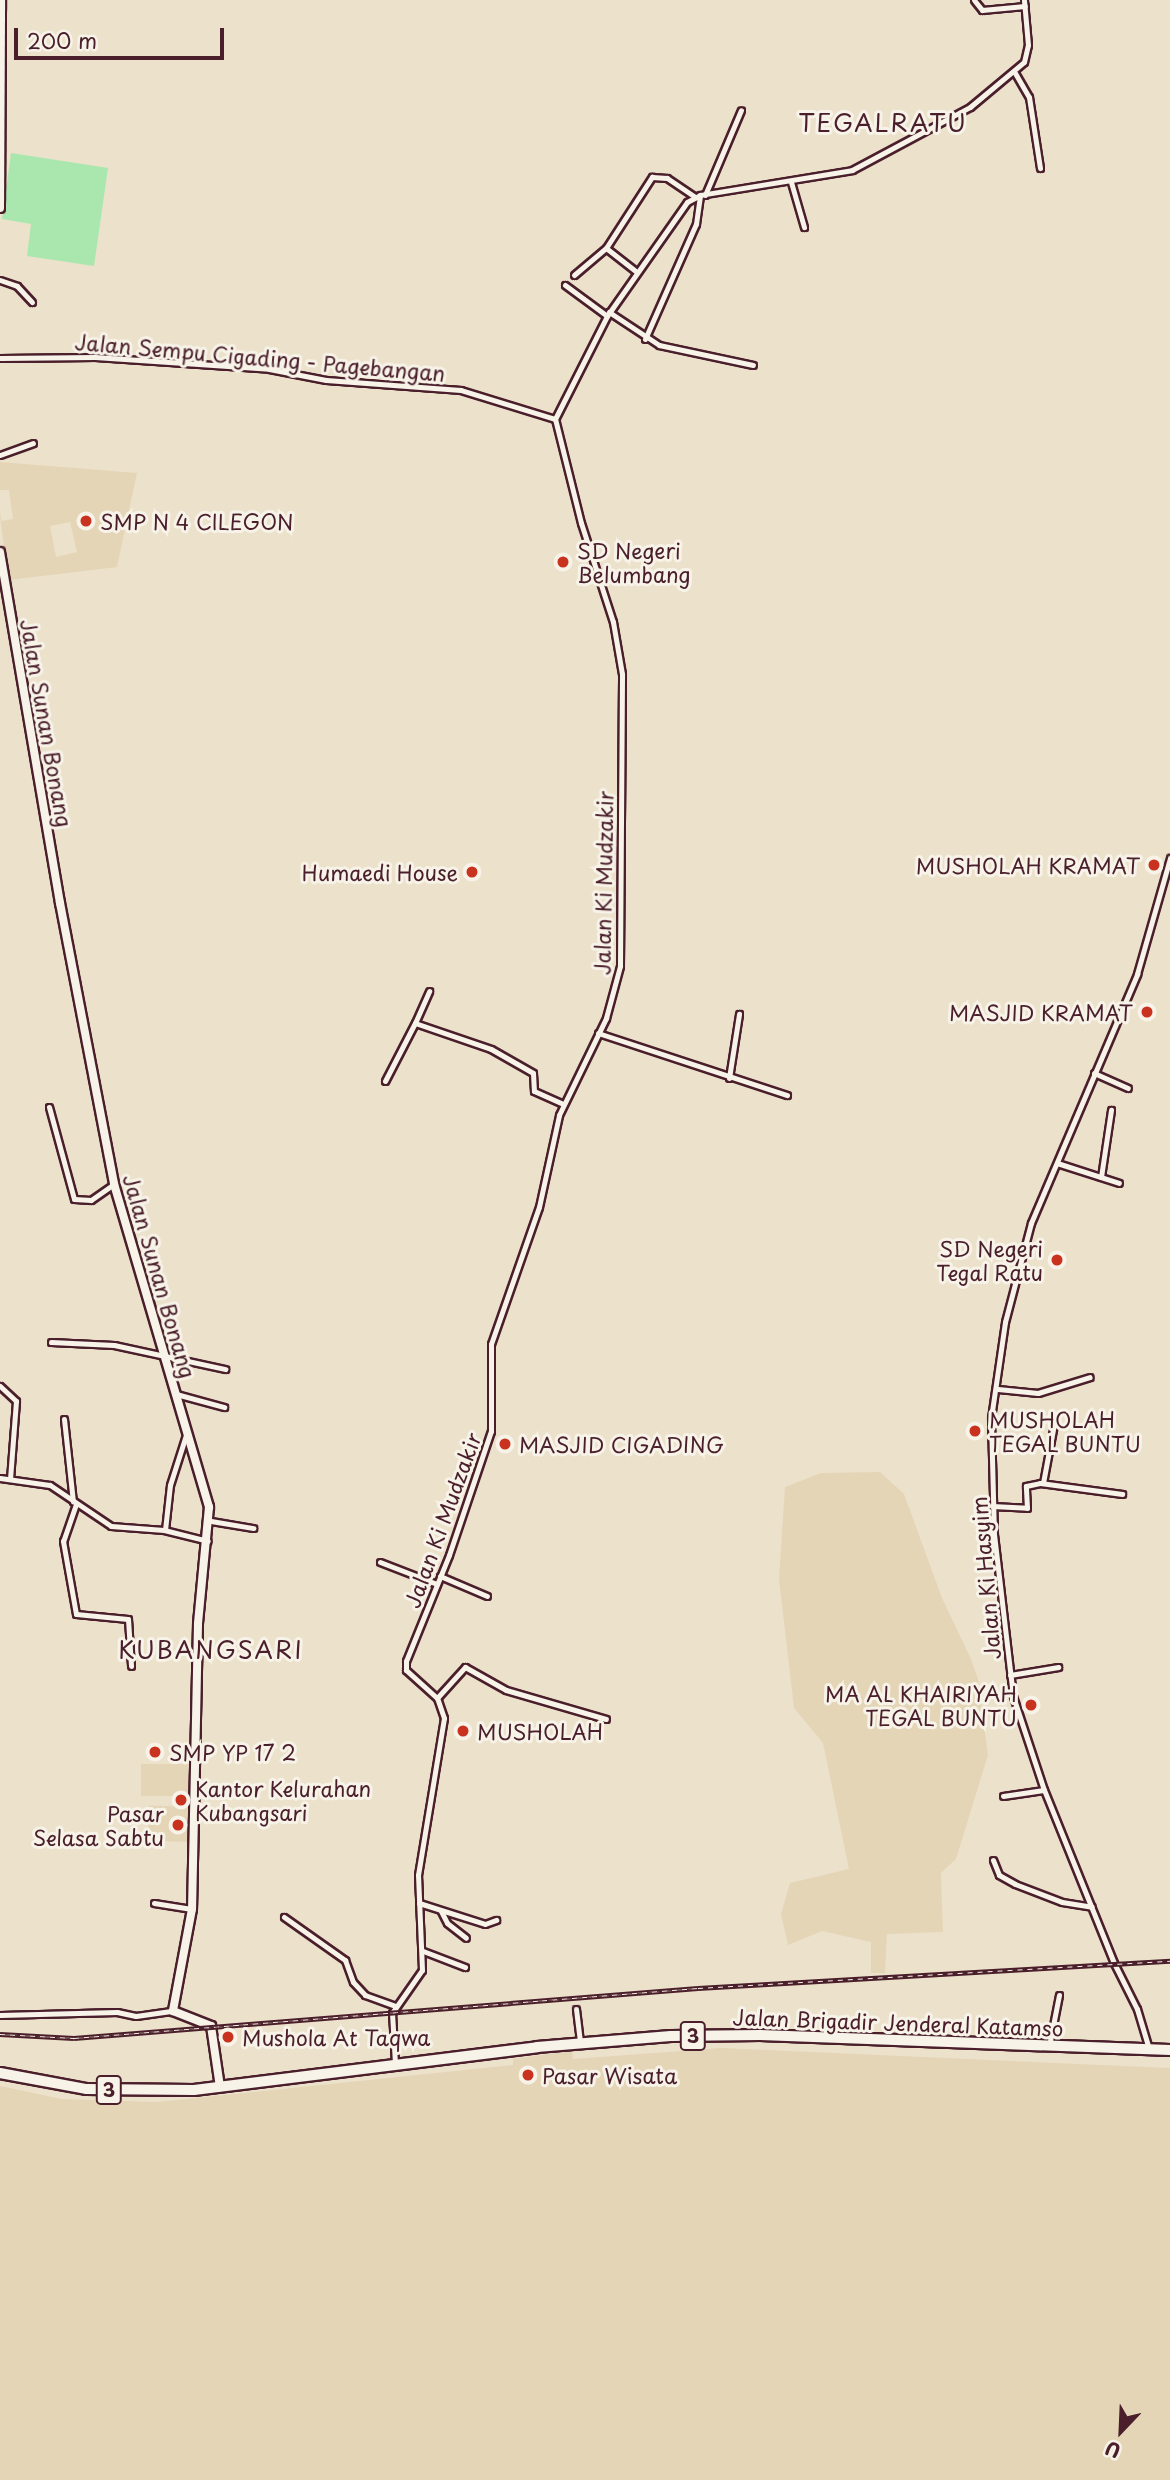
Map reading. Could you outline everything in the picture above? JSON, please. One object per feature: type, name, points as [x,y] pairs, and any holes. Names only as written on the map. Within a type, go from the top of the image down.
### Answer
[{"type":"highway","name":"Jalan Brigadir Jenderal Katamso","points":[[0,2073],[86,2089],[219,2087],[395,2063],[580,2043],[760,2035],[1170,2050]]},
{"type":"street","points":[[0,208],[1,0]]},
{"type":"street","points":[[574,275],[606,248],[653,177],[667,178],[700,196],[791,182],[864,164],[917,131],[970,107],[1015,73],[1028,52],[1024,3],[985,11],[974,0]]},
{"type":"street","points":[[1015,73],[1029,97],[1040,168]]},
{"type":"street","points":[[555,419],[608,314],[635,271],[700,196],[741,110]]},
{"type":"street","points":[[791,182],[804,227]]},
{"type":"street","points":[[645,339],[696,224],[700,196]]},
{"type":"street","points":[[606,248],[635,271]]},
{"type":"street","points":[[0,280],[17,286],[32,302]]},
{"type":"street","points":[[565,285],[645,339],[693,356],[753,365]]},
{"type":"street","name":"Jalan Sempu Cigading - Pagebangan","points":[[0,358],[95,357],[269,369],[326,380],[461,390],[555,419]]},
{"type":"street","name":"Jalan Ki Mudzakir","points":[[436,1698],[405,1666],[491,1431],[491,1344],[539,1207],[563,1104],[612,1002],[621,949],[622,674],[613,622],[555,419]]},
{"type":"street","points":[[0,455],[33,443]]},
{"type":"street","name":"Jalan Sunan Bonang","points":[[0,552],[60,903],[114,1184],[188,1432],[211,1521],[198,1624],[192,1909],[173,2011]]},
{"type":"street","name":"Jalan Ki Hasyim","points":[[1149,2049],[1137,2009],[1044,1790],[1010,1675],[992,1506],[991,1418],[998,1389],[1004,1329],[1035,1207],[1057,1163],[1138,974],[1170,858]]},
{"type":"street","points":[[385,1082],[429,991]]},
{"type":"street","points":[[729,1078],[739,1014]]},
{"type":"street","points":[[415,1023],[491,1049],[533,1073],[534,1091],[563,1104]]},
{"type":"street","points":[[598,1033],[787,1095]]},
{"type":"street","points":[[1094,1073],[1128,1088]]},
{"type":"street","points":[[49,1107],[74,1199],[91,1200],[114,1184]]},
{"type":"street","points":[[1101,1177],[1111,1110]]},
{"type":"street","points":[[1057,1163],[1119,1182]]},
{"type":"street","points":[[51,1342],[114,1345],[225,1369]]},
{"type":"street","points":[[998,1389],[1043,1392],[1090,1377]]},
{"type":"street","points":[[0,1386],[16,1401],[10,1479]]},
{"type":"street","points":[[176,1394],[224,1407]]},
{"type":"street","points":[[64,1419],[75,1503],[63,1541],[76,1614],[128,1619],[131,1666]]},
{"type":"street","points":[[1043,1483],[1054,1424]]},
{"type":"street","points":[[165,1530],[170,1485],[188,1432]]},
{"type":"street","points":[[0,1478],[50,1485],[111,1526],[165,1530],[208,1541]]},
{"type":"street","points":[[992,1506],[1027,1508],[1026,1486],[1043,1483],[1122,1494]]},
{"type":"street","points":[[211,1521],[254,1528]]},
{"type":"street","points":[[380,1562],[437,1584]]},
{"type":"street","points":[[440,1576],[487,1596]]},
{"type":"street","points":[[395,2063],[395,2006],[421,1977],[423,1951],[419,1864],[444,1718],[436,1698],[465,1667],[506,1690],[606,1719]]},
{"type":"street","points":[[1010,1675],[1058,1667]]},
{"type":"street","points":[[1003,1796],[1044,1790]]},
{"type":"street","points":[[993,1860],[999,1875],[1015,1884],[1062,1902],[1092,1907]]},
{"type":"street","points":[[154,1903],[192,1909]]},
{"type":"street","points":[[419,1903],[441,1910],[460,1912],[485,1924],[496,1920]]},
{"type":"street","points":[[441,1910],[447,1923],[466,1938]]},
{"type":"street","points":[[284,1917],[345,1960],[353,1982],[365,1995],[395,2006]]},
{"type":"street","points":[[423,1951],[465,1967]]},
{"type":"street","points":[[1049,2046],[1059,1995]]},
{"type":"street","points":[[576,2008],[580,2043]]},
{"type":"street","points":[[0,2015],[117,2012],[136,2016],[173,2011],[211,2026],[219,2087]]},
{"type":"shaded area","name":"SMP N 4 CILEGON","points":[[0,462],[137,473],[117,567],[9,580],[0,518],[0,511],[1,521],[13,519],[9,490],[0,490]],"holes":[[[70,522],[77,552],[56,557],[50,526]]]},
{"type":"shaded area","points":[[880,1472],[904,1494],[942,1598],[971,1659],[978,1679],[988,1755],[956,1859],[941,1873],[943,1932],[887,1934],[885,1973],[871,1973],[871,1942],[822,1931],[788,1945],[781,1914],[790,1883],[849,1869],[823,1743],[794,1708],[779,1579],[785,1487],[821,1473]]},
{"type":"shaded area","points":[[141,1764],[190,1764],[190,1796],[141,1796]]},
{"type":"shaded area","points":[[149,1806],[191,1807],[190,1842],[148,1841]]},
{"type":"shaded area","points":[[721,2048],[1170,2068],[1170,2480],[0,2480],[0,2086],[62,2099],[157,2102],[513,2065],[513,2059],[572,2051],[573,2059]]},
{"type":"green space","points":[[11,153],[108,168],[94,266],[27,256],[31,224],[2,219]]},
{"type":"railway","points":[[0,2034],[74,2038],[698,1988],[1170,1961]]},
{"type":"place","name":"SMP N 4 CILEGON","points":[[86,521]]},
{"type":"place","name":"SD Negeri Belumbang","points":[[563,562]]},
{"type":"place","name":"MUSHOLAH KRAMAT","points":[[1154,865]]},
{"type":"place","name":"Humaedi House","points":[[472,872]]},
{"type":"place","name":"MASJID KRAMAT","points":[[1147,1012]]},
{"type":"place","name":"SD Negeri Tegal Ratu","points":[[1057,1260]]},
{"type":"place","name":"MUSHOLAH TEGAL BUNTU","points":[[975,1431]]},
{"type":"place","name":"MASJID CIGADING","points":[[505,1444]]},
{"type":"place","name":"MA AL KHAIRIYAH TEGAL BUNTU","points":[[1031,1705]]},
{"type":"place","name":"MUSHOLAH","points":[[463,1731]]},
{"type":"place","name":"SMP YP 17 2","points":[[155,1752]]},
{"type":"place","name":"Kantor Kelurahan Kubangsari","points":[[181,1800]]},
{"type":"place","name":"Pasar Selasa Sabtu","points":[[178,1825]]},
{"type":"place","name":"Mushola At Taqwa","points":[[228,2037]]},
{"type":"place","name":"Pasar Wisata","points":[[528,2075]]},
{"type":"district","name":"TEGALRATU","points":[[883,123]]},
{"type":"district","name":"KUBANGSARI","points":[[211,1650]]}]
